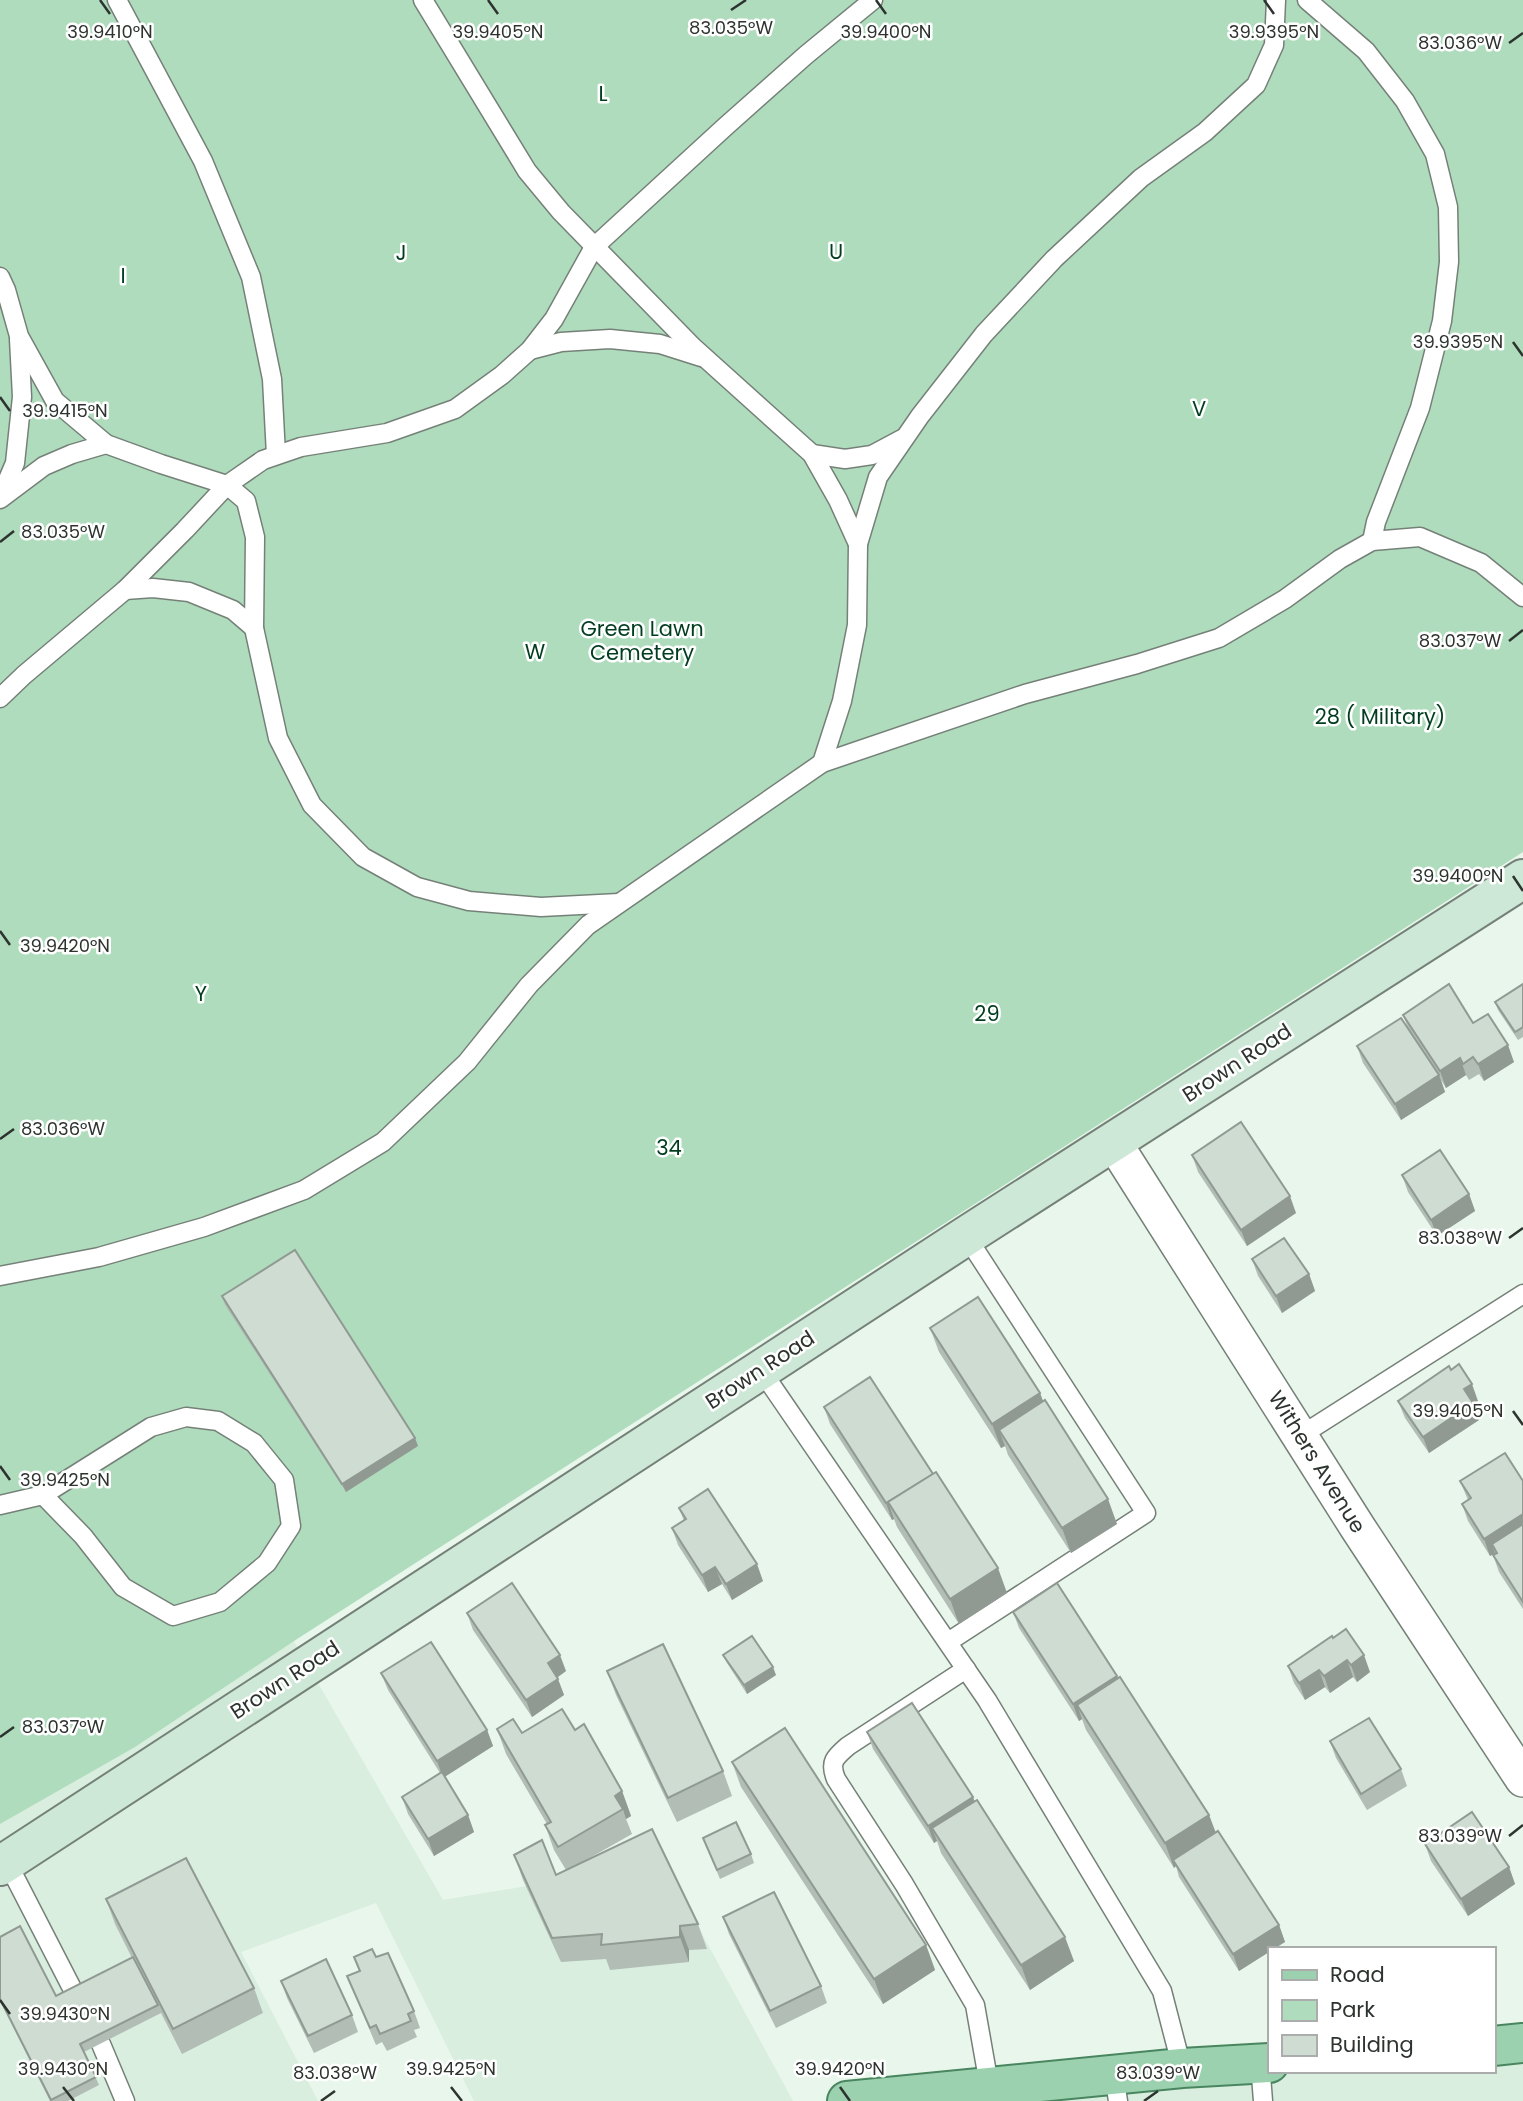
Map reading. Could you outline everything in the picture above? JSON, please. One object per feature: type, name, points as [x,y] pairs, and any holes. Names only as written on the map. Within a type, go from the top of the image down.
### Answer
[{"type":"main road","name":"Brown Road","points":[[3,1864],[966,1236],[1523,879]]},
{"type":"main road","points":[[1495,2046],[1523,2043]]},
{"type":"main road","points":[[847,2101],[1116,2088],[1182,2068],[1265,2063]]},
{"type":"street","name":"Withers Avenue","points":[[1114,1143],[1523,1779]]},
{"type":"lane","points":[[117,0],[203,161],[251,277],[272,379],[276,455]]},
{"type":"lane","points":[[423,0],[527,171],[594,247],[706,358],[812,454],[838,500],[858,544]]},
{"type":"lane","points":[[0,698],[125,590],[227,485],[263,460],[301,447],[387,433],[455,409],[502,375],[530,351],[554,318],[594,247],[756,99],[873,0]]},
{"type":"lane","points":[[822,763],[842,701],[857,625],[858,544],[878,477],[984,334],[1054,259],[1141,178],[1205,132],[1256,85],[1274,45],[1276,0]]},
{"type":"lane","points":[[1307,0],[1366,51],[1405,102],[1434,154],[1448,206],[1449,262],[1442,321],[1420,408],[1376,522],[1372,541]]},
{"type":"lane","points":[[0,277],[19,335],[55,401],[106,444],[227,485],[247,501],[256,537],[254,628],[278,738],[312,805],[363,858],[417,887],[469,901],[541,907],[618,903]]},
{"type":"lane","points":[[0,499],[15,463],[22,397],[19,335]]},
{"type":"lane","points":[[530,351],[561,342],[610,338],[660,344],[706,358]]},
{"type":"lane","points":[[812,454],[845,459],[872,455],[905,438]]},
{"type":"lane","points":[[0,499],[44,466],[106,444]]},
{"type":"lane","points":[[0,1276],[99,1257],[204,1227],[304,1190],[383,1142],[467,1062],[529,985],[588,925],[822,763],[1025,694],[1137,664],[1219,638],[1285,599],[1340,559],[1372,541],[1420,537],[1481,563],[1523,597]]},
{"type":"lane","points":[[125,590],[153,588],[189,592],[233,610],[254,628]]},
{"type":"lane","points":[[947,1642],[1146,1513],[966,1236]]},
{"type":"lane","points":[[1300,1436],[1523,1294]]},
{"type":"lane","points":[[761,1370],[994,1712],[1162,1991],[1182,2068]]},
{"type":"lane","points":[[0,1504],[43,1495],[151,1427],[186,1417],[218,1421],[254,1443],[284,1480],[291,1526],[268,1563],[220,1602],[173,1616],[123,1587],[83,1536],[43,1495]]},
{"type":"lane","points":[[966,1669],[848,1746],[836,1757],[832,1769],[975,2005],[992,2094]]},
{"type":"lane","points":[[3,1864],[76,1996]]},
{"type":"lane","points":[[101,2044],[125,2101]]},
{"type":"lane","points":[[1264,2101],[1265,2063]]},
{"type":"shaded area","points":[[288,1631],[443,1900],[581,1877],[651,1840],[793,2101],[474,2101],[376,1903],[241,1952],[318,2101],[0,2101],[0,1815]]},
{"type":"shaded area","points":[[1523,2045],[1523,2101],[925,2101],[1268,2071],[1495,2073],[1495,2048]]},
{"type":"green space","name":"Green Lawn Cemetery","points":[[0,0],[1523,0],[1523,852],[294,1641],[135,1747],[0,1824]]},
{"type":"building","points":[[1449,984],[1473,1023],[1488,1014],[1508,1045],[1478,1064],[1473,1057],[1463,1064],[1460,1058],[1440,1071],[1403,1015]]},
{"type":"building","points":[[1523,984],[1523,1027],[1515,1032],[1495,1002]]},
{"type":"building","points":[[1401,1018],[1439,1075],[1395,1104],[1357,1046]]},
{"type":"building","points":[[1241,1122],[1290,1196],[1241,1230],[1192,1155]]},
{"type":"building","points":[[1440,1150],[1469,1194],[1431,1220],[1402,1175]]},
{"type":"building","points":[[1284,1238],[1309,1274],[1276,1296],[1252,1259]]},
{"type":"building","points":[[295,1250],[415,1438],[342,1484],[222,1296]]},
{"type":"building","points":[[978,1297],[1040,1393],[992,1424],[930,1328]]},
{"type":"building","points":[[1459,1364],[1472,1384],[1464,1389],[1473,1403],[1423,1437],[1398,1401],[1449,1366],[1451,1370]]},
{"type":"building","points":[[870,1377],[933,1474],[886,1503],[824,1407]]},
{"type":"building","points":[[1045,1400],[1108,1499],[1062,1528],[999,1430]]},
{"type":"building","points":[[1505,1453],[1523,1481],[1523,1514],[1484,1539],[1462,1504],[1471,1498],[1460,1481]]},
{"type":"building","points":[[936,1472],[998,1568],[950,1599],[888,1502]]},
{"type":"building","points":[[708,1489],[757,1564],[726,1584],[715,1567],[702,1575],[672,1528],[686,1519],[679,1508]]},
{"type":"building","points":[[1523,1524],[1523,1602],[1493,1555],[1497,1553],[1492,1544]]},
{"type":"building","points":[[512,1583],[560,1655],[548,1663],[558,1679],[526,1700],[467,1613]]},
{"type":"building","points":[[1057,1583],[1117,1676],[1073,1704],[1013,1612]]},
{"type":"building","points":[[1346,1629],[1364,1655],[1351,1665],[1347,1660],[1324,1676],[1319,1670],[1299,1683],[1288,1666]]},
{"type":"building","points":[[752,1636],[773,1667],[744,1685],[723,1655]]},
{"type":"building","points":[[431,1642],[487,1730],[437,1761],[381,1673]]},
{"type":"building","points":[[663,1644],[723,1771],[668,1798],[607,1671]]},
{"type":"building","points":[[1120,1677],[1209,1815],[1165,1843],[1077,1705]]},
{"type":"building","points":[[912,1703],[973,1797],[928,1826],[867,1732]]},
{"type":"building","points":[[562,1709],[575,1730],[584,1724],[622,1791],[615,1796],[623,1809],[558,1847],[545,1825],[551,1822],[497,1729],[513,1719],[522,1733]]},
{"type":"building","points":[[1369,1718],[1401,1769],[1361,1794],[1330,1741]]},
{"type":"building","points":[[785,1728],[926,1945],[874,1979],[732,1762]]},
{"type":"building","points":[[442,1772],[468,1815],[428,1839],[402,1797]]},
{"type":"building","points":[[977,1800],[1065,1937],[1021,1965],[932,1828]]},
{"type":"building","points":[[1472,1812],[1509,1867],[1461,1899],[1425,1844]]},
{"type":"building","points":[[736,1822],[751,1854],[717,1870],[703,1838]]},
{"type":"building","points":[[652,1829],[698,1924],[680,1926],[680,1937],[601,1945],[602,1934],[552,1938],[514,1855],[542,1840],[556,1875]]},
{"type":"building","points":[[1218,1831],[1279,1925],[1233,1954],[1173,1860]]},
{"type":"building","points":[[186,1858],[254,1988],[173,2029],[106,1899]]},
{"type":"building","points":[[774,1892],[821,1986],[770,2011],[723,1917]]},
{"type":"building","points":[[20,1926],[56,1996],[133,1957],[158,2005],[80,2044],[96,2077],[51,2100],[0,1999],[0,1937]]},
{"type":"building","points":[[372,1949],[376,1957],[388,1953],[414,2011],[408,2014],[411,2021],[380,2034],[376,2025],[370,2028],[347,1976],[360,1971],[354,1957]]},
{"type":"building","points":[[326,1959],[352,2015],[308,2036],[281,1981]]},
{"type":"park label","name":"L","points":[[603,94]]},
{"type":"park label","name":"U","points":[[836,252]]},
{"type":"park label","name":"J","points":[[401,253]]},
{"type":"park label","name":"I","points":[[123,276]]},
{"type":"park label","name":"V","points":[[1199,409]]},
{"type":"park label","name":"W","points":[[535,652]]},
{"type":"park label","name":"28 ( Military)","points":[[1380,717]]},
{"type":"park label","name":"Y","points":[[201,994]]},
{"type":"park label","name":"29","points":[[987,1014]]},
{"type":"park label","name":"34","points":[[669,1148]]}]
